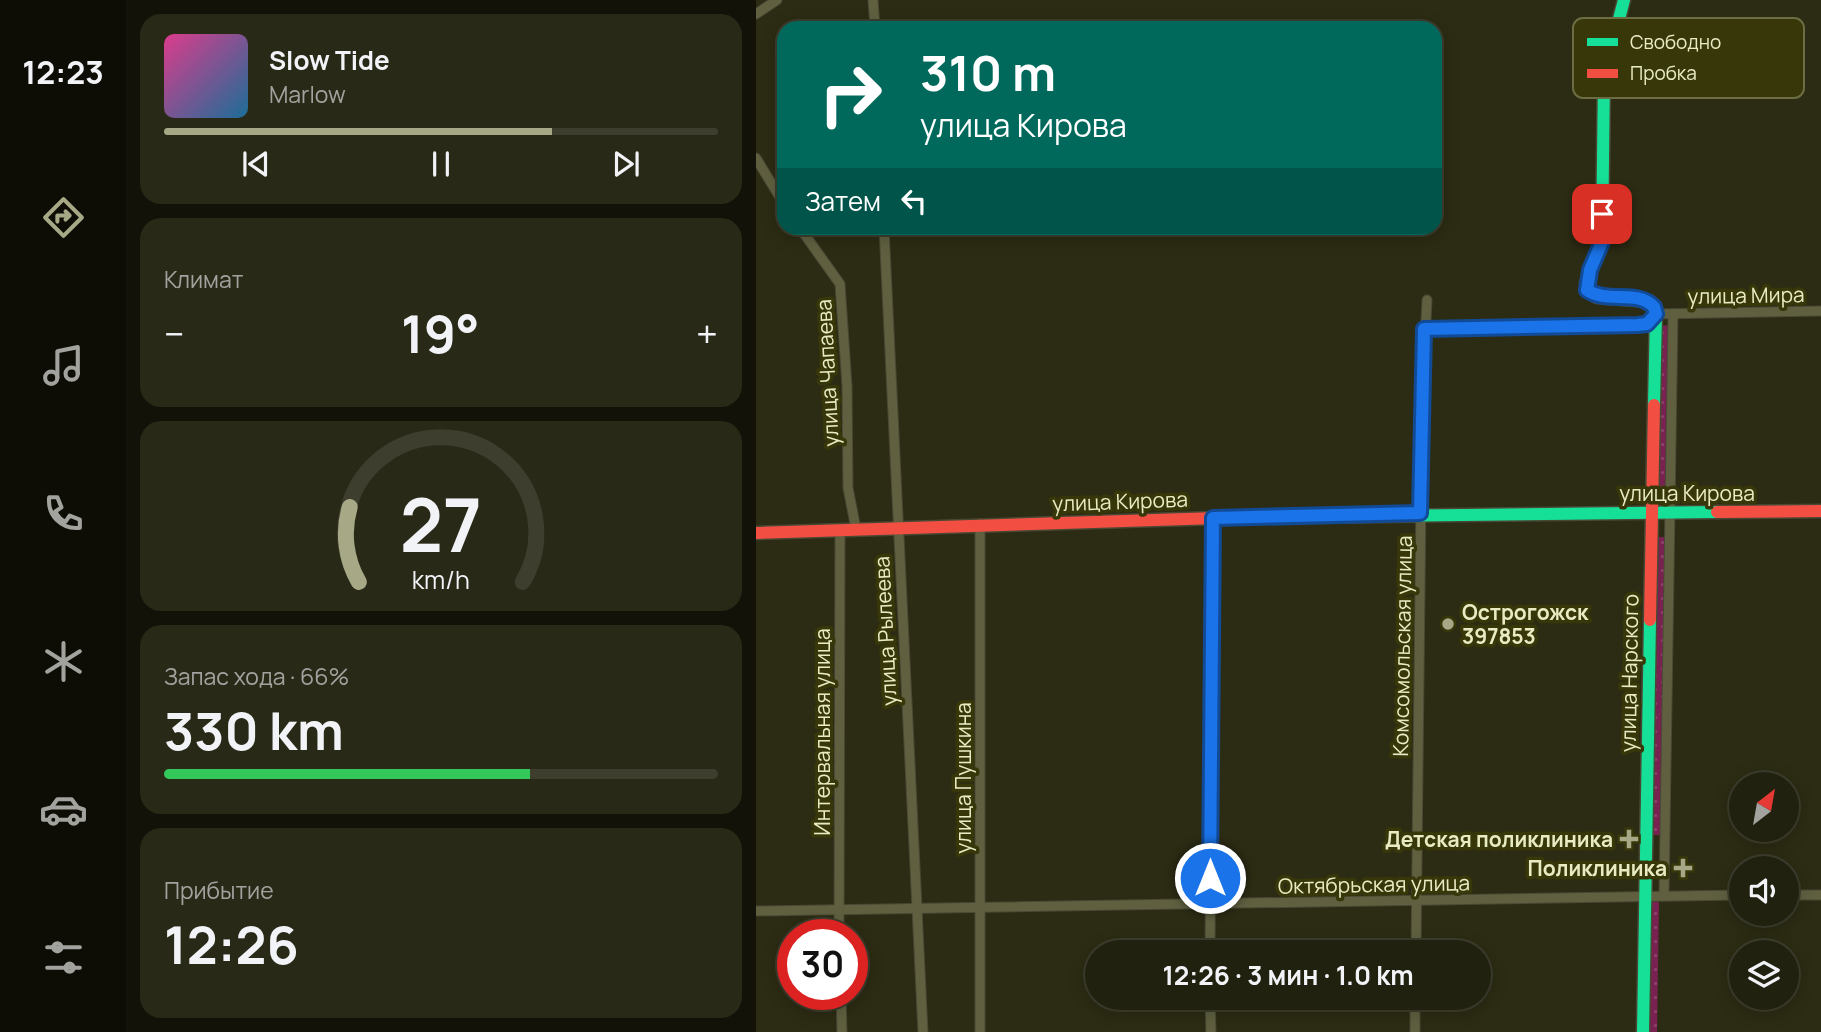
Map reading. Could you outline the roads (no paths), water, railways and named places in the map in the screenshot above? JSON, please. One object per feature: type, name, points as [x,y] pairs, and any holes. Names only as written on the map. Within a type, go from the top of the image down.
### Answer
[{"type":"street","points":[[756,14],[777,0]]},
{"type":"street","points":[[873,0],[874,21]]},
{"type":"street","points":[[1619,18],[1624,0]]},
{"type":"street","points":[[1604,98],[1602,242],[1586,283],[1587,290],[1597,297],[1648,301],[1656,314]]},
{"type":"street","points":[[756,158],[777,192]]},
{"type":"street","name":"улица Чапаева","points":[[805,235],[840,284],[847,386],[848,488],[856,529]]},
{"type":"street","name":"улица Рылеева","points":[[884,235],[923,1032]]},
{"type":"street","name":"Комсомольская улица","points":[[1416,940],[1420,513],[1427,300]]},
{"type":"street","name":"улица Мира","points":[[1424,329],[1637,325],[1647,324],[1656,314],[1821,311]]},
{"type":"street","name":"улица Нарского","points":[[1643,1032],[1656,314]]},
{"type":"street","name":"улица Нарского","points":[[1664,895],[1673,314]]},
{"type":"street","name":"улица Кирова","points":[[756,533],[980,524],[1420,513],[1821,511]]},
{"type":"street","points":[[1210,940],[1213,518]]},
{"type":"street","name":"улица Пушкина","points":[[979,1032],[980,524]]},
{"type":"street","name":"Интервальная улица","points":[[838,919],[840,530]]},
{"type":"street","points":[[1799,895],[1821,894]]},
{"type":"street","name":"Октябрьская улица","points":[[756,911],[1729,895]]},
{"type":"street","points":[[841,1010],[842,1032]]},
{"type":"street","points":[[1210,1010],[1211,1032]]},
{"type":"street","points":[[1415,1010],[1415,1032]]},
{"type":"place","name":"Острогожск 397853","points":[[1448,624]]},
{"type":"place","name":"Детская поликлиника","points":[[1629,839]]},
{"type":"place","name":"Поликлиника","points":[[1683,868]]}]
